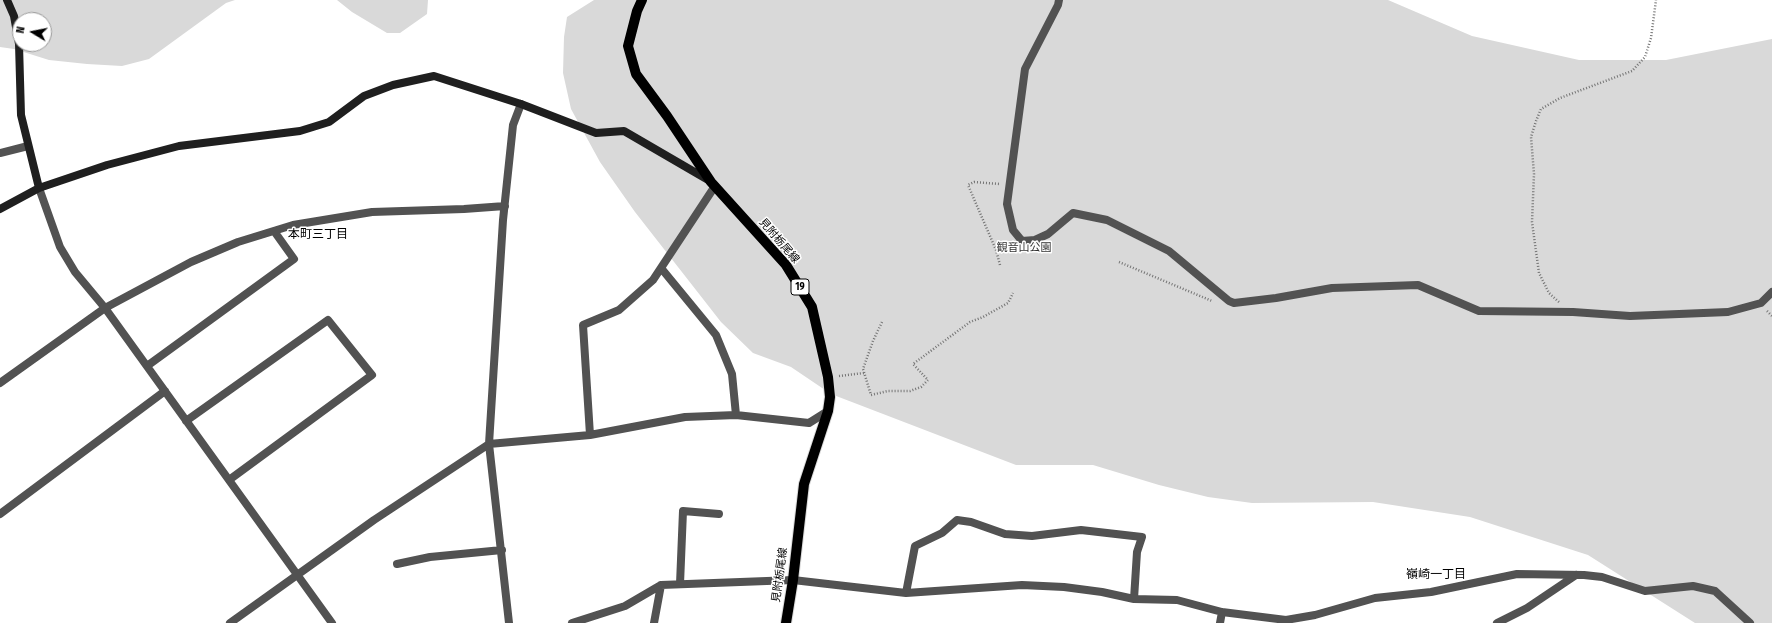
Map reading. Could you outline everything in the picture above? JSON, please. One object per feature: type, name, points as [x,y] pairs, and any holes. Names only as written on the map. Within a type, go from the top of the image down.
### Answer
[{"type":"main road","name":"見附栃尾線","points":[[642,0],[637,11],[628,46],[636,74],[667,116],[713,184],[786,265],[812,307],[828,376],[830,397],[828,411],[804,484],[793,580],[786,623]]},
{"type":"street","points":[[7,0],[14,16],[19,44],[21,115],[39,188],[60,247],[75,272],[105,308],[332,623]]},
{"type":"street","points":[[1059,0],[1058,5],[1024,69],[1007,204],[1010,223],[1013,230],[1022,241],[1035,240],[1048,234],[1073,213],[1107,220],[1169,251],[1229,302],[1234,303],[1276,298],[1332,288],[1418,285],[1479,311],[1570,312],[1630,316],[1718,313],[1761,303],[1772,292]]},
{"type":"street","points":[[0,209],[39,188],[107,165],[179,146],[300,131],[329,122],[364,96],[393,85],[434,76],[521,104],[596,133],[624,131],[713,184],[653,280],[619,310],[583,325],[590,435]]},
{"type":"street","points":[[509,623],[489,444],[494,350],[505,206],[513,125],[521,104]]},
{"type":"street","points":[[0,153],[28,146]]},
{"type":"street","points":[[0,383],[105,308],[191,262],[238,242],[293,225],[372,212],[505,206]]},
{"type":"street","points":[[147,366],[294,259],[274,231]]},
{"type":"street","points":[[661,268],[716,335],[732,374],[736,415]]},
{"type":"street","points":[[186,421],[328,320],[372,375],[229,480]]},
{"type":"street","points":[[0,514],[165,392]]},
{"type":"street","points":[[230,623],[374,520],[489,444],[590,435],[685,417],[736,415],[809,424],[828,411]]},
{"type":"street","points":[[680,584],[684,511],[719,514]]},
{"type":"street","points":[[906,593],[915,546],[942,533],[957,520],[971,522],[1005,534],[1032,536],[1081,530],[1142,537],[1137,552],[1134,599]]},
{"type":"street","points":[[397,564],[430,557],[502,550]]},
{"type":"street","points":[[572,623],[625,606],[661,585],[793,580],[906,593],[1022,585],[1064,587],[1134,599],[1177,600],[1222,612],[1286,620],[1315,615],[1375,598],[1431,592],[1517,574],[1602,577],[1645,591],[1694,586],[1715,591],[1750,623]]},
{"type":"street","points":[[1497,623],[1527,608],[1576,575]]},
{"type":"street","points":[[654,623],[661,585]]},
{"type":"street","points":[[1220,623],[1222,612]]},
{"type":"path","points":[[1570,312],[1549,293],[1539,274],[1532,222],[1534,174],[1530,137],[1541,109],[1560,98],[1632,71],[1645,57],[1651,38],[1656,0]]},
{"type":"path","points":[[1000,265],[996,250],[968,185],[974,182],[1009,184]]},
{"type":"path","points":[[1119,262],[1212,301],[1223,296]]},
{"type":"path","points":[[882,322],[873,341],[863,369],[871,395],[888,391],[910,391],[921,387],[928,380],[913,364],[970,322],[983,317],[1008,303],[1013,293]]},
{"type":"path","points":[[828,376],[849,376],[864,373]]},
{"type":"green space","points":[[0,0],[235,0],[226,3],[149,59],[122,66],[49,60],[24,52],[52,52],[52,12],[12,12],[12,49],[0,47]]},
{"type":"green space","points":[[337,0],[428,0],[427,14],[400,33],[387,33],[352,12]]},
{"type":"green space","name":"観音山公園","points":[[594,0],[1388,0],[1472,36],[1579,60],[1666,60],[1772,39],[1772,623],[1695,623],[1588,555],[1470,517],[1373,502],[1252,503],[1208,497],[1159,485],[1093,465],[1016,465],[831,394],[791,367],[753,353],[721,322],[635,212],[600,162],[571,109],[563,73],[564,37],[567,17]]},
{"type":"district","name":"本町三丁目","points":[[318,235]]},
{"type":"district","name":"嶺崎一丁目","points":[[1436,575]]}]
